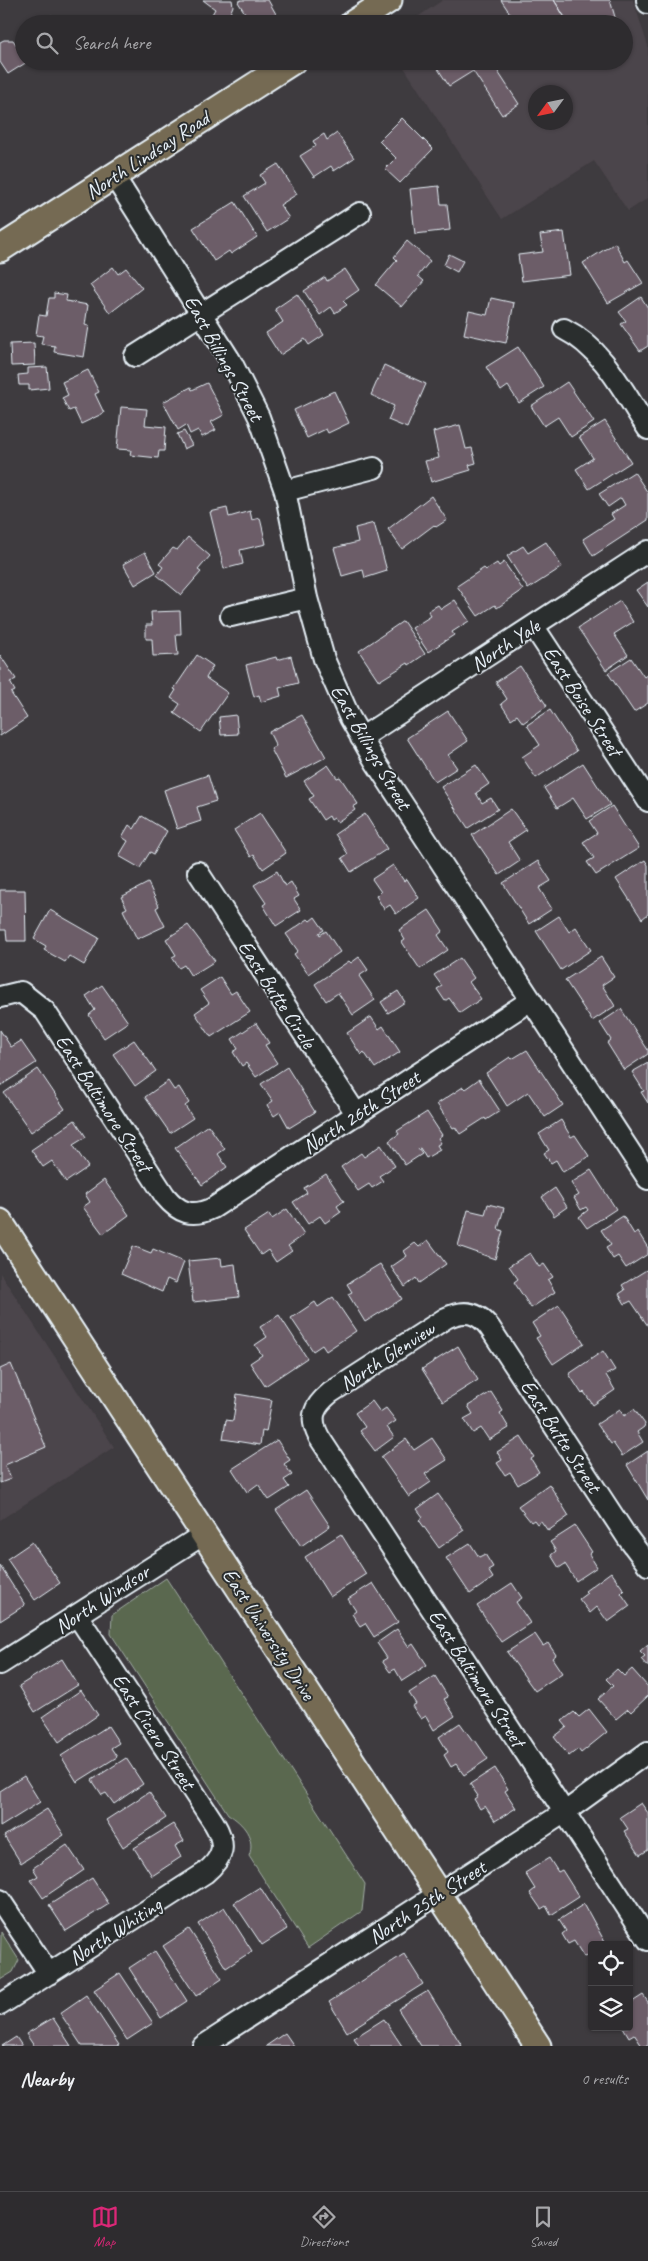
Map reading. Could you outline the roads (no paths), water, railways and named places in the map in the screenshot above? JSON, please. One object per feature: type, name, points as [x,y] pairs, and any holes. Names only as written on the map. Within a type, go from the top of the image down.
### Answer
[{"type":"main road","points":[[366,15],[389,0]]},
{"type":"main road","name":"North Lindsay Road","points":[[0,250],[279,70]]},
{"type":"main road","name":"East University Drive","points":[[0,1222],[538,2046]]},
{"type":"street","name":"East Billings Street","points":[[114,176],[232,363],[259,417],[285,491],[307,598],[326,666],[361,738],[648,1179]]},
{"type":"street","points":[[135,356],[360,212]]},
{"type":"street","points":[[564,329],[577,335],[598,353],[648,429]]},
{"type":"street","points":[[285,491],[374,468]]},
{"type":"street","name":"North Yale","points":[[361,738],[648,551]]},
{"type":"street","points":[[231,616],[307,598]]},
{"type":"street","name":"East Boise Street","points":[[534,627],[648,801]]},
{"type":"street","name":"East Butte Circle","points":[[198,872],[356,1115]]},
{"type":"street","name":"East Baltimore Street","points":[[0,997],[21,992],[45,1011],[165,1196],[179,1210],[187,1214]]},
{"type":"street","name":"North 26th Street","points":[[187,1214],[196,1215],[213,1208],[531,1000]]},
{"type":"street","name":"North Glenview","points":[[313,1413],[330,1393],[446,1318],[470,1312]]},
{"type":"street","name":"East Butte Street","points":[[470,1312],[478,1316],[490,1328],[622,1529],[648,1565]]},
{"type":"street","name":"East Baltimore Street","points":[[313,1413],[313,1421],[320,1437],[648,1940]]},
{"type":"street","name":"North Windsor","points":[[0,1664],[204,1534]]},
{"type":"street","name":"East Cicero Street","points":[[77,1615],[214,1823],[220,1836],[223,1850]]},
{"type":"street","name":"North 25th Street","points":[[203,2046],[565,1812],[648,1752]]},
{"type":"street","name":"North Whiting","points":[[0,2005],[205,1873],[213,1867],[223,1850]]},
{"type":"street","points":[[0,1900],[49,1974]]}]
